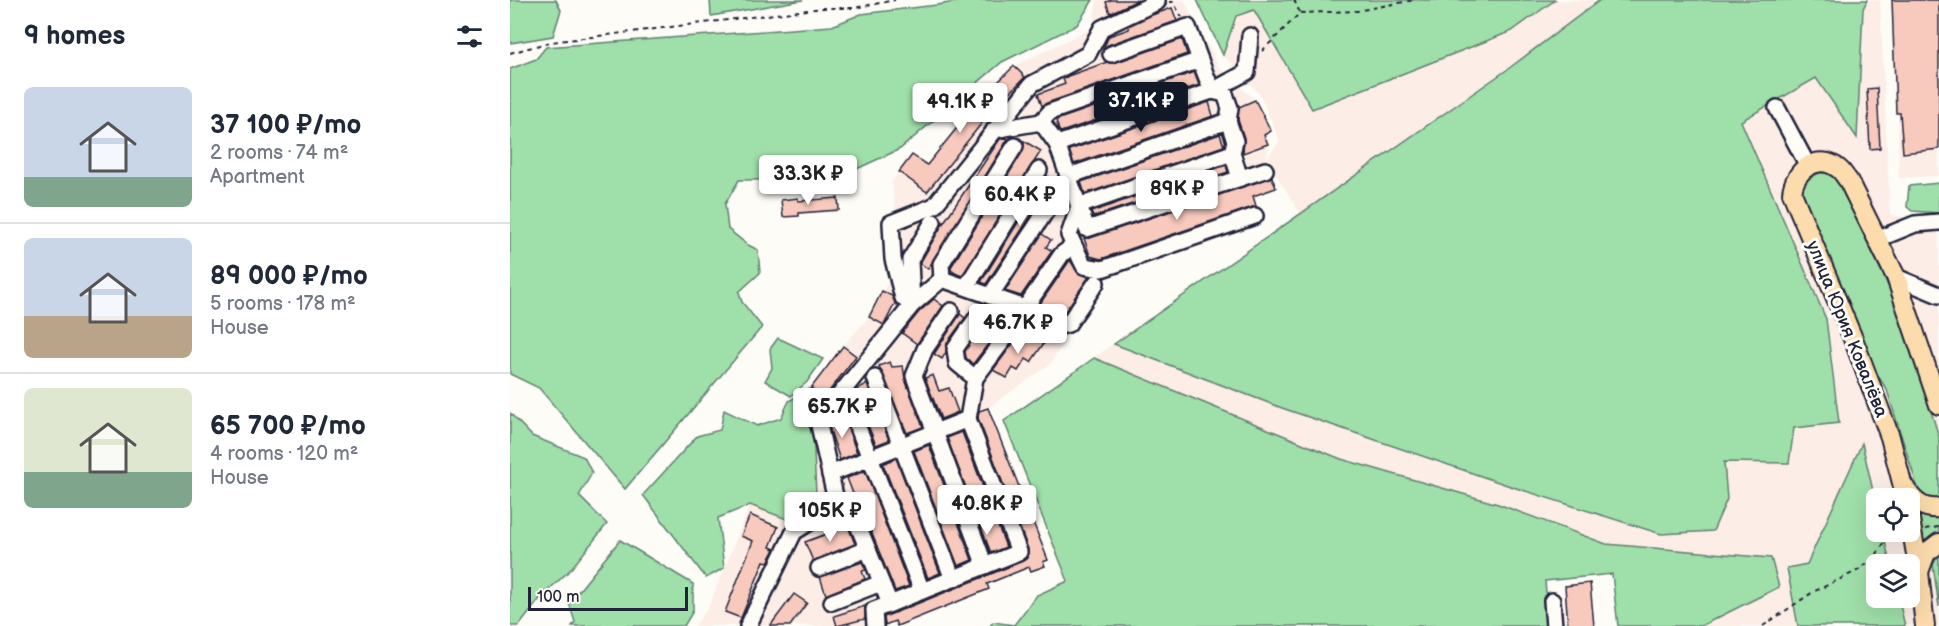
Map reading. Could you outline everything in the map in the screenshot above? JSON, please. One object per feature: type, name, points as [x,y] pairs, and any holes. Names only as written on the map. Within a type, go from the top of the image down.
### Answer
[{"type":"main road","points":[[1808,166],[1818,163],[1828,164],[1839,169],[1848,180],[1896,277],[1939,405]]},
{"type":"main road","name":"улица Юрия Ковалёва","points":[[1808,166],[1798,173],[1793,182],[1792,193],[1854,341],[1890,437],[1904,488]]},
{"type":"main road","points":[[1920,505],[1927,509],[1939,508]]},
{"type":"main road","points":[[1920,569],[1926,553],[1939,543]]},
{"type":"main road","points":[[1920,581],[1925,626]]},
{"type":"street","points":[[912,305],[903,298],[893,258],[891,223],[934,206],[1032,84],[1088,54],[1102,28],[1157,1]]},
{"type":"street","points":[[1111,54],[1188,27],[1212,91]]},
{"type":"street","points":[[1057,144],[1212,91],[1247,72],[1250,36]]},
{"type":"street","points":[[994,130],[1041,122],[1050,112],[1200,60]]},
{"type":"street","points":[[1212,91],[1225,94],[1230,108],[1228,121],[1235,141],[1232,153],[1240,178]]},
{"type":"street","points":[[1777,108],[1808,166]]},
{"type":"street","points":[[990,296],[1069,176],[1228,121]]},
{"type":"street","points":[[1041,122],[1057,144],[1087,229],[1265,170]]},
{"type":"street","points":[[942,279],[941,264],[1015,146]]},
{"type":"street","points":[[1079,206],[1232,153]]},
{"type":"street","points":[[966,287],[1039,170]]},
{"type":"street","points":[[1079,206],[1069,235],[1073,246],[1084,266],[1102,269],[1255,216]]},
{"type":"street","points":[[912,305],[910,260],[933,222]]},
{"type":"street","points":[[1878,239],[1915,224],[1939,222]]},
{"type":"street","points":[[942,279],[1025,308],[1062,254],[1073,246]]},
{"type":"street","points":[[1896,277],[1939,295]]},
{"type":"street","points":[[837,505],[819,425],[829,408],[912,305],[942,279]]},
{"type":"street","points":[[875,626],[874,610],[1019,552],[968,419],[975,378],[1011,330],[1024,326],[1053,328],[1068,324],[1096,283]]},
{"type":"street","points":[[951,311],[925,349],[914,376],[986,566]]},
{"type":"street","points":[[975,378],[957,363],[956,349],[978,316]]},
{"type":"street","points":[[875,378],[953,579]]},
{"type":"street","points":[[829,408],[852,412],[922,591]]},
{"type":"street","points":[[830,474],[968,419]]},
{"type":"street","points":[[837,505],[853,513],[890,604]]},
{"type":"street","points":[[748,626],[795,532],[837,505]]},
{"type":"street","points":[[819,568],[868,549]]},
{"type":"street","points":[[832,602],[881,583]]},
{"type":"street","points":[[1552,601],[1554,626]]},
{"type":"path","points":[[510,53],[551,42],[823,8],[854,8],[895,0]]},
{"type":"path","points":[[1294,0],[1300,13]]},
{"type":"path","points":[[1248,65],[1300,13],[1357,10],[1414,0]]},
{"type":"path","points":[[1157,1],[1173,2],[1188,27]]},
{"type":"path","points":[[1920,524],[1939,526]]},
{"type":"path","points":[[1763,626],[1813,592],[1857,571],[1875,557],[1885,542]]},
{"type":"shaded area","points":[[1097,0],[1184,0],[1219,67],[1255,100],[1271,131],[1264,135],[1268,144],[1267,158],[1280,141],[1260,95],[1223,55],[1197,0],[1880,0],[1890,214],[1939,226],[1939,626],[1618,626],[1612,574],[1545,581],[1549,626],[1004,421],[1300,213],[1268,162],[1276,188],[1253,196],[1262,220],[1107,276],[1049,365],[988,408],[1048,560],[1043,562],[1045,566],[1031,571],[1029,568],[987,584],[989,589],[897,626],[895,621],[884,626],[695,626],[709,606],[750,505],[789,520],[816,494],[811,388],[869,317],[901,256],[892,182],[912,155],[927,165],[977,103],[1014,66],[1092,28]]},
{"type":"shaded area","points":[[1939,119],[1939,176],[1899,178],[1898,120]]},
{"type":"green space","points":[[510,0],[556,0],[561,10],[553,36],[510,43]]},
{"type":"green space","points":[[710,0],[803,0],[711,16]]},
{"type":"green space","points":[[967,0],[1093,0],[1077,25],[1002,62],[900,149],[835,179],[739,180],[725,204],[728,229],[758,250],[760,273],[739,292],[742,302],[762,327],[625,489],[539,388],[510,374],[510,69],[536,59],[546,47],[832,26],[861,14]]},
{"type":"green space","points":[[1197,0],[1555,0],[1512,31],[1312,109],[1254,10],[1236,16],[1223,55]]},
{"type":"green space","points":[[1600,0],[1867,0],[1863,9],[1857,138],[1816,78],[1741,121],[1826,319],[1839,423],[1794,428],[1789,463],[1724,462],[1727,499],[1713,531],[1661,534],[1513,487],[1282,408],[1114,344],[1508,69]]},
{"type":"green space","points":[[1826,173],[1838,180],[1901,313],[1939,437],[1939,500],[1928,499],[1920,493],[1887,390],[1870,363],[1802,197],[1806,182],[1812,177]]},
{"type":"green space","points":[[1939,183],[1939,213],[1912,211],[1907,207],[1909,186]]},
{"type":"green space","points":[[778,338],[823,359],[807,382],[791,396],[765,381],[772,368],[770,349]]},
{"type":"green space","points":[[1094,358],[1341,459],[1498,504],[1606,544],[1771,558],[1779,587],[1701,626],[1618,626],[1612,574],[1545,581],[1549,626],[990,626],[993,622],[1014,625],[1037,595],[1068,581],[1004,421]]},
{"type":"green space","points":[[811,388],[816,494],[789,520],[750,505],[718,518],[724,568],[706,578],[643,495],[697,436],[720,430],[724,410],[757,426],[781,418],[789,401]]},
{"type":"green space","points":[[510,413],[532,436],[584,457],[592,473],[579,496],[607,524],[570,570],[542,596],[519,626],[510,626]]},
{"type":"green space","points":[[1862,443],[1872,488],[1866,488],[1866,542],[1885,542],[1888,554],[1866,554],[1866,608],[1901,608],[1905,626],[1798,626],[1787,568],[1807,564]]},
{"type":"green space","points":[[1920,515],[1931,518],[1939,517],[1939,536],[1924,544]]},
{"type":"green space","points":[[620,540],[693,584],[693,611],[684,626],[572,626],[575,622],[569,603]]},
{"type":"green space","points":[[1939,554],[1939,607],[1933,565]]},
{"type":"building","points":[[1138,0],[1110,13],[1106,2]]},
{"type":"building","points":[[1892,0],[1939,0],[1939,149],[1903,153],[1900,113],[1896,113]]},
{"type":"building","points":[[1172,8],[1177,21],[1108,45],[1103,49],[1109,36]]},
{"type":"building","points":[[1182,39],[1187,54],[1042,106],[1038,94],[1065,84],[1063,79],[1068,76],[1107,62],[1114,63]]},
{"type":"building","points":[[1014,66],[1025,77],[989,114],[927,192],[899,172],[912,155],[927,165],[977,103]]},
{"type":"building","points":[[1194,72],[1199,85],[1059,131],[1056,120]]},
{"type":"building","points":[[1877,88],[1880,148],[1870,149],[1867,89]]},
{"type":"building","points":[[1255,100],[1271,131],[1264,135],[1268,144],[1243,153],[1244,138],[1238,120],[1239,107]]},
{"type":"building","points":[[1209,102],[1213,116],[1074,164],[1069,150]]},
{"type":"building","points":[[1220,134],[1224,146],[1085,194],[1081,182]]},
{"type":"building","points":[[1000,139],[1008,139],[928,269],[920,263],[942,225]]},
{"type":"building","points":[[1024,141],[1041,151],[962,276],[957,274],[951,270],[951,267],[1023,151]]},
{"type":"building","points":[[1226,165],[1228,172],[1093,217],[1091,212]]},
{"type":"building","points":[[1047,176],[1054,181],[986,284],[981,282]]},
{"type":"building","points":[[1272,177],[1276,188],[1253,196],[1256,206],[1101,259],[1090,256],[1084,238],[1090,238]]},
{"type":"building","points":[[798,198],[798,201],[838,198],[839,210],[799,213],[799,216],[783,217],[781,200]]},
{"type":"building","points":[[1042,234],[1051,240],[1046,247],[1052,251],[1021,296],[1005,291]]},
{"type":"building","points":[[1070,260],[1078,273],[1089,277],[1062,316],[1051,318],[1037,308]]},
{"type":"building","points":[[882,291],[892,296],[895,303],[884,325],[869,317]]},
{"type":"building","points":[[934,299],[943,306],[917,344],[902,333],[919,312]]},
{"type":"building","points":[[960,314],[965,318],[947,343],[942,359],[934,354]]},
{"type":"building","points":[[987,318],[1001,327],[973,364],[966,358],[965,351]]},
{"type":"building","points":[[1030,336],[1044,343],[1031,362],[1026,359],[1018,371],[1013,368],[1007,378],[993,370],[1017,338],[1023,337],[1028,340]]},
{"type":"building","points":[[843,346],[856,356],[824,398],[811,388]]},
{"type":"building","points":[[890,362],[892,367],[903,366],[905,379],[923,427],[907,433],[879,366]]},
{"type":"building","points":[[933,375],[939,391],[949,388],[958,412],[941,419],[925,378]]},
{"type":"building","points":[[867,384],[889,440],[876,445],[861,408],[855,403],[852,395]]},
{"type":"building","points":[[988,408],[1048,560],[1043,562],[1045,566],[1031,571],[1029,567],[987,584],[989,589],[897,626],[895,621],[885,625],[884,617],[1027,558],[1028,549],[978,418],[979,411]]},
{"type":"building","points":[[835,419],[845,421],[857,453],[840,460],[829,427]]},
{"type":"building","points":[[962,432],[1006,547],[991,553],[947,438]]},
{"type":"building","points":[[929,445],[972,560],[958,566],[914,451]]},
{"type":"building","points":[[896,458],[940,573],[928,578],[883,464]]},
{"type":"building","points":[[865,471],[909,586],[895,591],[847,478]]},
{"type":"building","points":[[750,515],[778,527],[770,547],[775,549],[768,562],[764,561],[741,618],[725,612],[753,541],[741,536]]},
{"type":"building","points":[[848,526],[855,544],[813,561],[805,542]]},
{"type":"building","points":[[862,562],[866,570],[862,571],[865,579],[826,595],[820,577]]},
{"type":"building","points":[[1590,583],[1594,626],[1568,626],[1565,586]]},
{"type":"building","points":[[794,594],[807,603],[790,626],[770,626]]},
{"type":"building","points":[[865,606],[865,619],[837,626],[834,616]]}]
